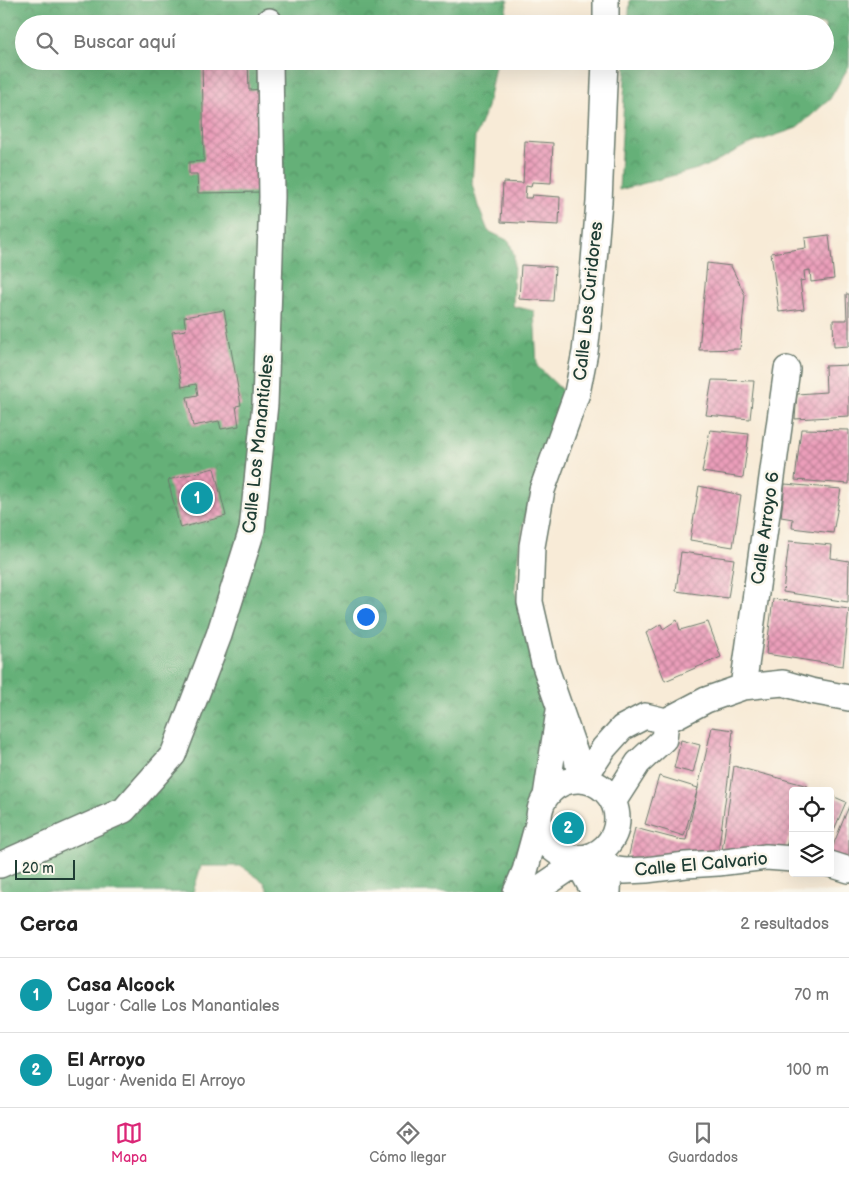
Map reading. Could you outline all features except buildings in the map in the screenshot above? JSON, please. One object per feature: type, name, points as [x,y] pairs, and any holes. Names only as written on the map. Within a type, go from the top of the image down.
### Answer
[{"type":"street","points":[[606,0],[606,15]]},
{"type":"street","name":"Calle Los Manantiales","points":[[0,865],[124,810],[173,756],[220,635],[252,530],[265,404],[272,197],[270,70]]},
{"type":"street","name":"Calle Los Curidores","points":[[582,780],[577,758],[544,663],[530,602],[532,546],[542,490],[577,393],[585,352],[599,202],[605,70]]},
{"type":"street","name":"Calle Arroyo 6","points":[[744,687],[787,369]]},
{"type":"street","points":[[582,780],[604,748],[622,728],[645,716],[666,720],[706,700],[744,687],[784,683],[811,691],[849,698]]},
{"type":"street","points":[[546,796],[559,709]]},
{"type":"street","points":[[613,802],[638,763],[664,739],[666,720]]},
{"type":"street","points":[[516,892],[525,872],[540,807],[546,796],[555,786],[567,781],[582,780],[595,784],[606,791],[613,802],[616,816],[615,829],[610,842],[594,866],[583,872],[594,892]]},
{"type":"street","points":[[538,820],[546,842],[554,850],[564,856],[594,866]]},
{"type":"street","name":"Calle El Calvario","points":[[594,866],[625,870],[646,870],[766,857],[789,859]]},
{"type":"street","points":[[834,865],[849,870]]},
{"type":"street","points":[[534,892],[568,869],[594,866]]},
{"type":"green space","points":[[0,0],[508,0],[505,15],[15,15],[15,70],[494,70],[487,107],[475,137],[472,184],[488,231],[509,241],[514,255],[513,306],[534,311],[537,366],[563,391],[538,467],[523,525],[515,588],[520,617],[547,715],[544,773],[534,815],[511,881],[502,892],[269,892],[264,882],[241,866],[201,866],[193,892],[3,892],[0,887]]},
{"type":"green space","points":[[630,0],[849,0],[849,66],[830,99],[797,128],[747,145],[705,167],[619,190],[626,70],[834,70],[834,15],[629,15]]},
{"type":"place","name":"Casa Alcock","points":[[197,498]]},
{"type":"place","name":"El Arroyo","points":[[568,828]]}]
